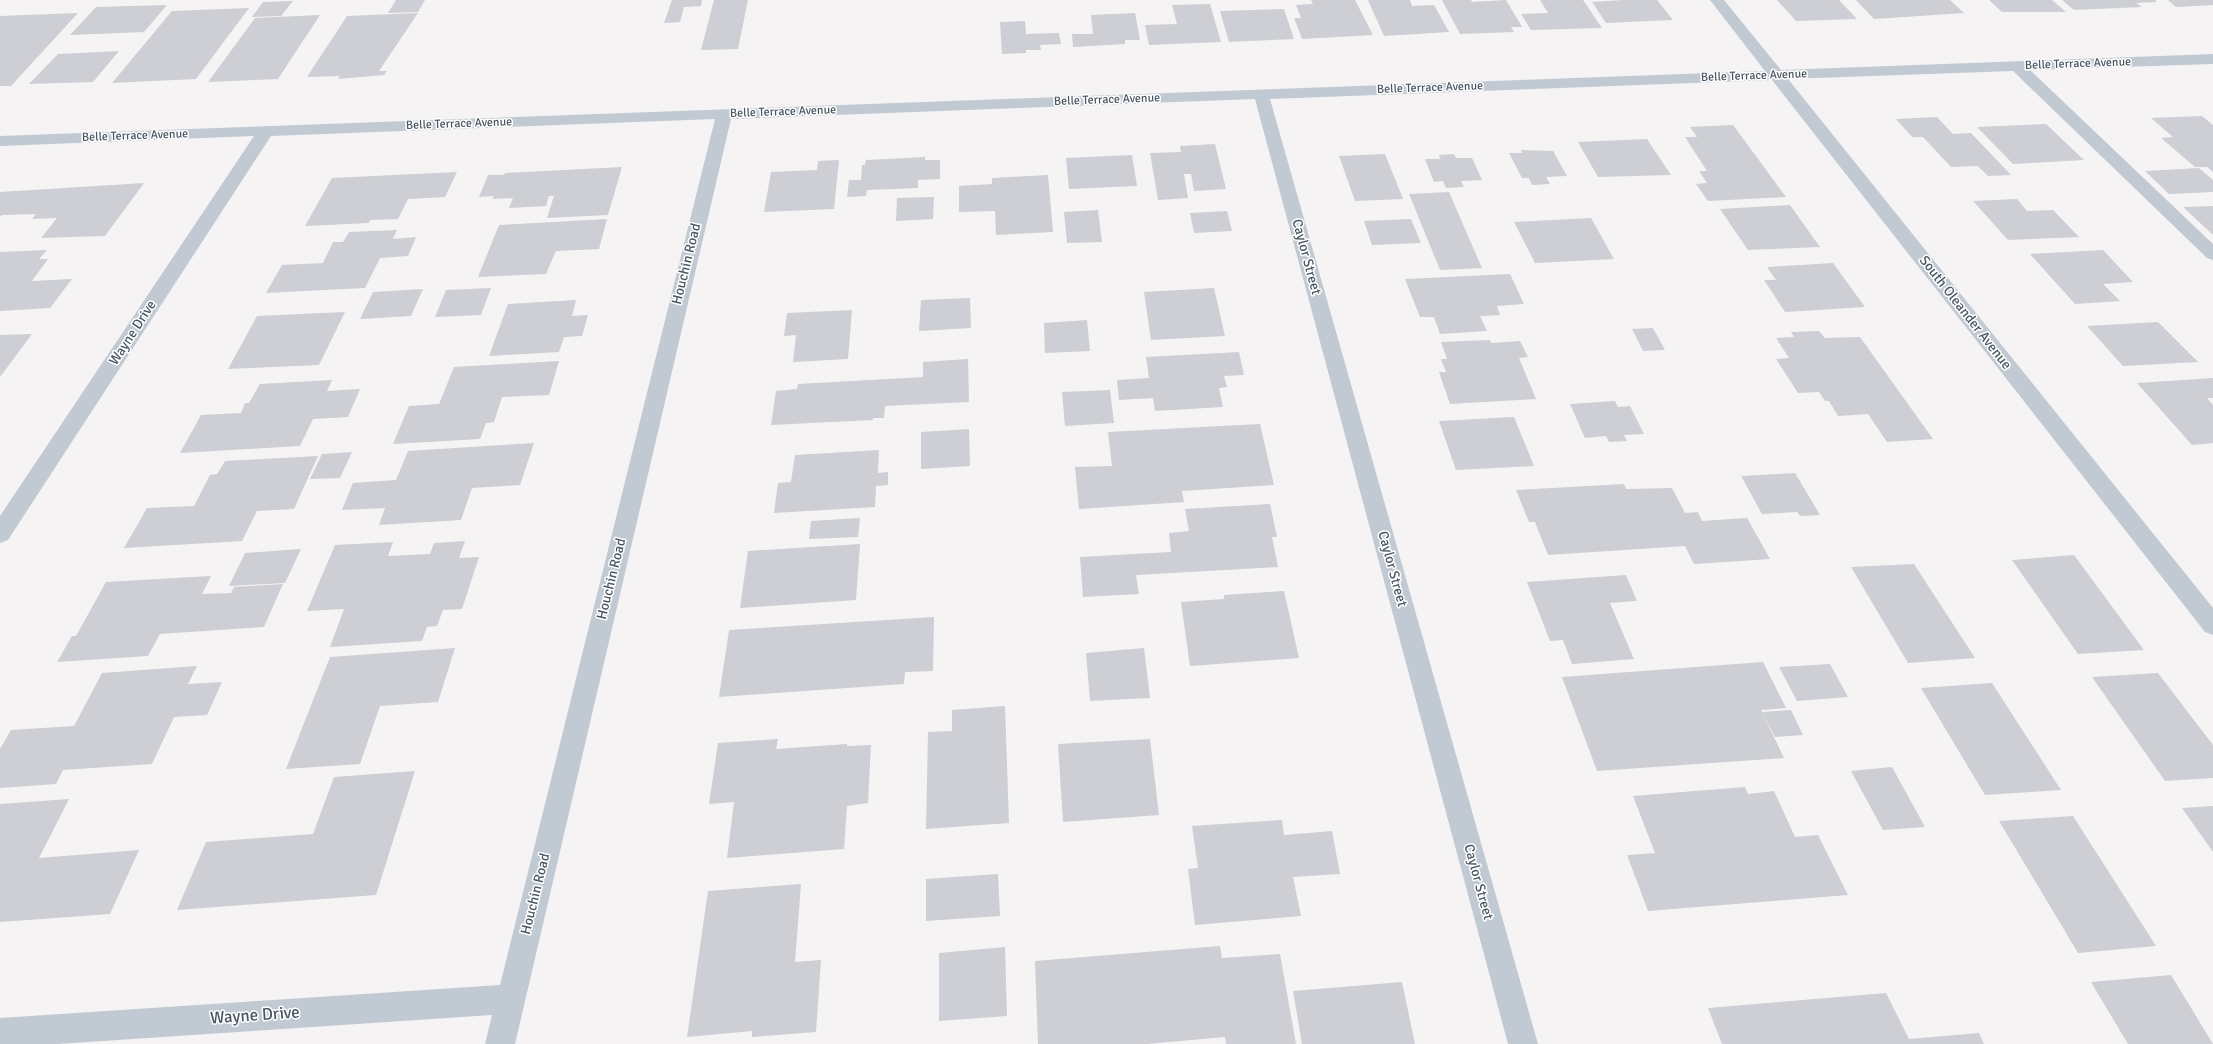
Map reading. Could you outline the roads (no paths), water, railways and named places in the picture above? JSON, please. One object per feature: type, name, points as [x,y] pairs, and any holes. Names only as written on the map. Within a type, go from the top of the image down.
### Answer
[{"type":"street","name":"South Oleander Avenue","points":[[1717,0],[2213,625]]},
{"type":"street","name":"Belle Terrace Avenue","points":[[0,140],[2213,59]]},
{"type":"street","points":[[2017,66],[2213,254]]},
{"type":"street","name":"Caylor Street","points":[[1261,94],[1523,1044]]},
{"type":"street","name":"Houchin Road","points":[[500,1044],[724,114]]},
{"type":"street","name":"Wayne Drive","points":[[0,534],[266,131]]},
{"type":"street","name":"Wayne Drive","points":[[0,1033],[511,999]]}]
